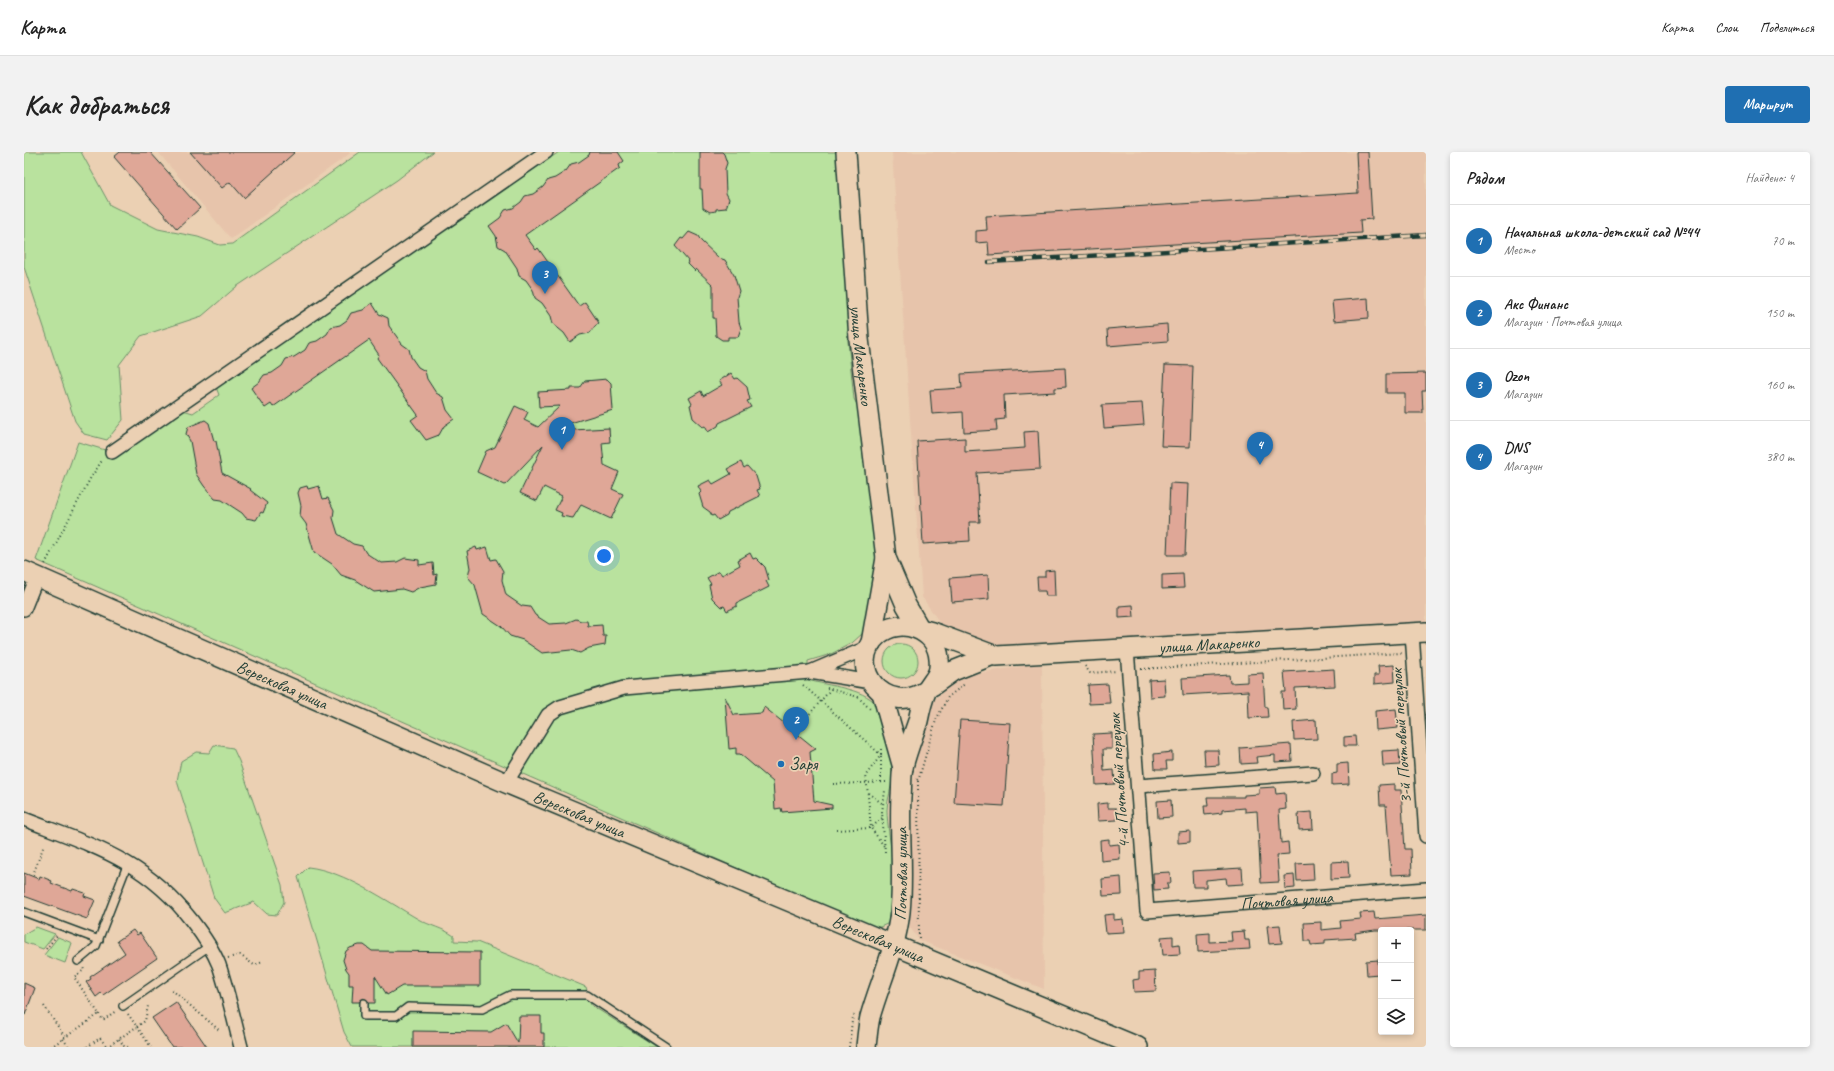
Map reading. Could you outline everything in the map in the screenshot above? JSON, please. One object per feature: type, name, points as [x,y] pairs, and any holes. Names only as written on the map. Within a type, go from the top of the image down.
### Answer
[{"type":"street","points":[[112,452],[546,152]]},
{"type":"street","name":"улица Макаренко","points":[[846,152],[859,339],[886,558],[906,605],[920,630],[932,632],[993,655]]},
{"type":"street","name":"улица Макаренко","points":[[870,645],[886,558]]},
{"type":"street","points":[[24,609],[30,574]]},
{"type":"street","name":"Вересковая улица","points":[[30,574],[506,783],[1138,1047]]},
{"type":"street","points":[[808,678],[870,645],[884,630],[896,626],[909,626],[920,630],[933,641],[939,659],[939,671],[928,689],[916,696],[904,699],[892,698],[876,687],[867,672],[866,662],[870,645]]},
{"type":"street","name":"улица Макаренко","points":[[928,689],[953,671],[993,655],[1419,633]]},
{"type":"street","name":"3-й Почтовый переулок","points":[[1419,633],[1426,836]]},
{"type":"street","name":"4-й Почтовый переулок","points":[[1127,649],[1147,911]]},
{"type":"street","points":[[506,783],[548,715],[560,707],[624,688],[808,678],[876,687]]},
{"type":"street","name":"Почтовая улица","points":[[866,1047],[870,1018],[894,946],[900,912],[901,858],[897,775],[876,687]]},
{"type":"street","name":"Почтовая улица","points":[[897,775],[928,689]]},
{"type":"street","points":[[1138,786],[1313,773]]},
{"type":"street","points":[[24,819],[112,854],[142,872],[176,901],[200,932],[217,961],[241,1047]]},
{"type":"street","name":"Почтовая улица","points":[[1147,911],[1426,889]]},
{"type":"lane","points":[[78,961],[96,946],[128,863]]},
{"type":"lane","points":[[24,912],[99,940]]},
{"type":"lane","points":[[123,1006],[208,947]]},
{"type":"lane","points":[[364,1002],[364,1016],[396,1016],[408,1007],[482,1009],[510,995],[587,995],[666,1047]]},
{"type":"path","points":[[30,574],[54,549],[96,469],[103,459],[112,452]]},
{"type":"path","points":[[808,678],[800,683],[881,755]]},
{"type":"path","points":[[824,688],[858,697],[870,709],[873,716]]},
{"type":"path","points":[[807,717],[831,689]]},
{"type":"path","points":[[881,742],[881,782]]},
{"type":"path","points":[[881,755],[866,775],[871,828],[884,846]]},
{"type":"path","points":[[833,784],[886,782],[897,775]]},
{"type":"path","points":[[918,781],[920,942]]},
{"type":"path","points":[[885,854],[882,818],[886,782]]},
{"type":"path","points":[[868,792],[883,804]]},
{"type":"path","points":[[837,830],[871,828],[882,818]]},
{"type":"path","points":[[33,875],[44,845]]},
{"type":"path","points":[[46,949],[63,927]]},
{"type":"path","points":[[217,961],[240,955],[254,965],[263,962]]},
{"type":"path","points":[[78,961],[84,970],[74,977],[103,1020],[123,1006],[152,1047]]},
{"type":"path","points":[[172,990],[219,1030]]},
{"type":"path","points":[[44,1006],[68,1047]]},
{"type":"path","points":[[87,1047],[100,1038],[107,1047],[119,1039],[145,1021],[148,1006]]},
{"type":"path","points":[[51,1047],[99,1014]]},
{"type":"path","points":[[119,1039],[124,1046],[128,1047]]},
{"type":"shaded area","points":[[158,152],[352,152],[231,239]]},
{"type":"shaded area","points":[[892,152],[1426,152],[1426,622],[982,647],[944,629],[922,597]]},
{"type":"shaded area","points":[[1031,665],[1042,665],[1044,989],[919,940],[909,926],[914,775],[928,706],[959,676]]},
{"type":"green space","points":[[24,152],[81,152],[110,205],[158,229],[198,237],[220,245],[232,244],[360,152],[433,152],[397,180],[236,287],[202,316],[141,336],[119,365],[123,420],[107,440],[84,434],[75,421],[24,267]]},
{"type":"green space","points":[[559,152],[841,152],[852,322],[847,332],[854,399],[863,416],[876,560],[863,633],[852,643],[831,654],[808,661],[808,680],[863,694],[876,704],[880,710],[886,729],[892,769],[892,781],[887,810],[893,869],[894,901],[892,914],[887,924],[880,927],[871,927],[36,560],[78,442],[112,452],[183,410],[193,413],[219,395],[216,387]]},
{"type":"green space","points":[[904,644],[913,649],[917,654],[917,668],[913,673],[908,677],[898,678],[894,677],[885,668],[884,658],[885,654],[894,645]]},
{"type":"green space","points":[[214,745],[233,748],[239,761],[282,885],[284,902],[277,915],[267,914],[254,902],[225,913],[214,898],[177,781],[181,761],[196,752],[209,753]]},
{"type":"green space","points":[[308,867],[336,874],[350,880],[418,919],[450,933],[454,936],[454,941],[477,942],[586,987],[591,1005],[657,1047],[352,1047],[344,1032],[298,877]]},
{"type":"green space","points":[[36,927],[55,934],[43,949],[24,942],[24,934]]},
{"type":"green space","points":[[58,937],[72,943],[65,963],[44,955]]},
{"type":"building","points":[[120,152],[150,152],[200,208],[177,229],[114,157]]},
{"type":"building","points":[[190,152],[295,152],[244,198],[230,182],[222,188]]},
{"type":"building","points":[[590,152],[618,152],[624,161],[619,165],[620,168],[525,235],[536,250],[538,248],[579,306],[585,302],[599,323],[590,333],[580,335],[570,342],[564,333],[553,324],[551,316],[542,303],[535,298],[533,290],[526,280],[519,276],[517,268],[505,250],[498,246],[496,236],[489,226],[500,218],[505,210],[513,208],[521,202],[525,196],[533,194],[543,187],[548,180],[555,178],[566,171],[571,164],[579,162],[589,155]]},
{"type":"building","points":[[700,152],[722,152],[724,154],[727,163],[725,169],[726,193],[729,199],[726,208],[716,209],[716,211],[710,212],[703,208],[702,189],[700,189]]},
{"type":"building","points":[[1356,152],[1368,152],[1372,219],[1360,220],[1361,233],[989,255],[988,242],[976,243],[976,231],[987,230],[986,216],[1358,193]]},
{"type":"building","points":[[689,232],[698,236],[701,241],[719,258],[725,260],[734,275],[739,291],[737,297],[739,322],[741,328],[738,337],[728,337],[728,340],[722,340],[716,336],[715,318],[713,318],[713,285],[696,269],[695,271],[688,264],[689,262],[675,246],[681,238],[683,239]]},
{"type":"building","points":[[1368,298],[1369,318],[1334,321],[1332,301]]},
{"type":"building","points":[[372,303],[379,314],[388,318],[389,326],[402,344],[409,349],[411,357],[418,367],[425,371],[427,379],[436,393],[443,397],[447,410],[454,419],[444,426],[439,435],[426,440],[411,420],[418,415],[377,358],[379,355],[369,340],[273,407],[271,404],[265,408],[251,388],[259,382],[264,375],[272,373],[282,366],[286,359],[294,357],[305,350],[309,343],[317,341],[327,334],[331,327],[340,325],[347,320],[351,313],[363,310]]},
{"type":"building","points":[[1167,324],[1168,341],[1108,346],[1107,329]]},
{"type":"building","points":[[1165,365],[1193,366],[1190,447],[1161,446]]},
{"type":"building","points":[[1065,368],[1066,387],[1055,388],[1055,392],[1004,395],[1005,419],[996,420],[997,430],[964,432],[963,412],[932,414],[930,390],[962,388],[961,374]]},
{"type":"building","points":[[731,373],[735,379],[737,378],[747,387],[750,400],[747,401],[751,407],[719,423],[718,426],[708,432],[705,426],[703,427],[693,418],[690,405],[692,404],[689,398],[701,391],[703,396],[722,385],[719,381]]},
{"type":"building","points":[[1426,373],[1426,391],[1422,391],[1423,413],[1405,413],[1405,393],[1386,393],[1386,374]]},
{"type":"building","points":[[607,379],[611,383],[613,410],[554,428],[555,431],[609,428],[610,442],[602,443],[604,465],[619,472],[612,489],[623,494],[611,519],[581,505],[573,518],[561,516],[562,513],[555,510],[562,496],[544,487],[537,501],[520,493],[543,445],[505,485],[477,472],[486,451],[495,447],[515,406],[528,412],[524,420],[538,427],[560,406],[539,407],[538,392],[571,390],[571,388],[580,388],[585,381]]},
{"type":"building","points":[[1142,403],[1144,425],[1104,428],[1102,405]]},
{"type":"building","points":[[205,420],[209,423],[214,441],[216,441],[222,473],[251,489],[250,490],[267,503],[263,513],[261,512],[256,520],[246,518],[242,513],[222,500],[215,499],[196,474],[190,441],[186,434],[188,427]]},
{"type":"building","points":[[1038,431],[1040,469],[977,473],[980,522],[969,522],[970,541],[923,544],[917,441],[965,438],[965,452],[1025,448],[1024,432]]},
{"type":"building","points":[[741,462],[744,468],[747,466],[756,476],[760,489],[757,490],[760,496],[728,512],[727,515],[718,520],[703,507],[699,494],[701,492],[698,486],[710,480],[713,484],[731,474],[728,469]]},
{"type":"building","points":[[1170,483],[1188,484],[1185,555],[1167,555]]},
{"type":"building","points":[[307,486],[308,489],[319,486],[323,499],[328,498],[334,510],[333,518],[338,534],[353,544],[362,546],[366,553],[381,563],[397,562],[405,558],[419,560],[419,565],[433,563],[434,575],[437,574],[436,584],[420,587],[411,592],[402,589],[374,592],[355,580],[341,575],[332,564],[314,552],[306,524],[300,516],[301,506],[298,493],[300,488]]},
{"type":"building","points":[[476,547],[477,550],[487,547],[491,560],[496,559],[503,571],[502,580],[506,595],[522,606],[530,607],[535,615],[549,624],[566,623],[576,619],[587,621],[588,626],[602,625],[603,636],[606,636],[605,645],[589,648],[580,653],[571,650],[542,653],[523,640],[510,636],[501,626],[483,614],[475,585],[468,577],[470,568],[467,551]]},
{"type":"building","points":[[750,553],[753,559],[756,558],[765,567],[769,580],[766,581],[769,587],[737,603],[737,606],[727,611],[724,606],[721,607],[712,598],[709,585],[711,584],[707,578],[719,571],[722,575],[740,565],[738,560]]},
{"type":"building","points":[[1054,570],[1055,596],[1046,596],[1045,591],[1038,591],[1037,577],[1045,577],[1045,571]]},
{"type":"building","points":[[1183,574],[1184,588],[1162,589],[1162,575]]},
{"type":"building","points":[[988,575],[989,599],[952,602],[950,578]]},
{"type":"building","points":[[1133,605],[1134,617],[1119,618],[1119,606]]},
{"type":"building","points":[[1394,665],[1395,682],[1374,684],[1374,675],[1379,675],[1378,666]]},
{"type":"building","points":[[1334,669],[1335,686],[1295,688],[1296,709],[1283,710],[1282,692],[1286,692],[1284,672]]},
{"type":"building","points":[[1263,673],[1265,707],[1267,707],[1268,717],[1249,718],[1248,691],[1183,695],[1182,678],[1229,675],[1230,683],[1247,682],[1247,674]]},
{"type":"building","points":[[1164,679],[1165,696],[1150,697],[1149,680]]},
{"type":"building","points":[[1108,684],[1110,703],[1089,704],[1088,685]]},
{"type":"building","name":"Заря","points":[[725,697],[734,715],[762,713],[764,707],[816,749],[810,752],[814,801],[832,805],[832,808],[782,812],[781,808],[775,809],[773,782],[740,754],[736,754],[736,748],[729,749]]},
{"type":"building","points":[[1396,709],[1398,728],[1376,730],[1375,711]]},
{"type":"building","points":[[960,720],[1010,723],[1004,806],[954,803]]},
{"type":"building","points":[[1316,720],[1317,739],[1294,740],[1293,722]]},
{"type":"building","points":[[1112,733],[1112,749],[1103,749],[1104,771],[1114,770],[1115,784],[1096,785],[1093,734]]},
{"type":"building","points":[[1355,736],[1356,746],[1344,746],[1344,737]]},
{"type":"building","points":[[1291,744],[1292,761],[1275,762],[1275,755],[1256,757],[1257,763],[1241,764],[1240,748]]},
{"type":"building","points":[[1204,750],[1218,750],[1219,765],[1205,766]]},
{"type":"building","points":[[1399,750],[1400,765],[1383,766],[1382,751]]},
{"type":"building","points":[[1172,752],[1172,761],[1166,761],[1167,769],[1155,769],[1154,754]]},
{"type":"building","points":[[1348,763],[1349,784],[1332,785],[1332,774],[1337,773],[1337,764]]},
{"type":"building","points":[[1394,784],[1394,790],[1401,790],[1405,849],[1411,849],[1412,874],[1391,875],[1386,805],[1380,805],[1379,785]]},
{"type":"building","points":[[1275,787],[1276,794],[1285,793],[1286,809],[1279,810],[1281,843],[1288,842],[1289,854],[1277,855],[1279,882],[1261,883],[1257,811],[1245,812],[1245,808],[1222,810],[1222,813],[1205,815],[1204,806],[1208,806],[1207,797],[1244,797],[1244,795],[1259,794],[1259,788]]},
{"type":"building","points":[[1171,800],[1172,817],[1158,818],[1157,801]]},
{"type":"building","points":[[1108,803],[1108,808],[1116,808],[1117,820],[1098,821],[1097,804]]},
{"type":"building","points":[[1312,812],[1313,829],[1299,830],[1298,813]]},
{"type":"building","points":[[1190,831],[1190,842],[1178,843],[1178,832]]},
{"type":"building","points":[[1109,839],[1109,845],[1119,844],[1120,859],[1101,861],[1100,840]]},
{"type":"building","points":[[1348,861],[1349,878],[1331,879],[1331,862]]},
{"type":"building","points":[[1313,863],[1314,880],[1297,881],[1296,864]]},
{"type":"building","points":[[1242,868],[1243,884],[1227,885],[1226,878],[1206,880],[1206,887],[1193,887],[1192,871]]},
{"type":"building","points":[[1170,872],[1171,883],[1167,883],[1168,889],[1154,890],[1153,873]]},
{"type":"building","points":[[24,873],[39,879],[40,876],[52,881],[51,883],[72,891],[73,889],[85,893],[84,896],[95,900],[87,919],[24,896]]},
{"type":"building","points":[[1294,875],[1295,888],[1285,889],[1284,876]]},
{"type":"building","points":[[1121,877],[1122,895],[1103,896],[1102,879]]},
{"type":"building","points":[[1374,912],[1375,919],[1426,915],[1426,930],[1414,930],[1414,927],[1378,927],[1378,930],[1355,933],[1356,938],[1325,940],[1325,944],[1311,945],[1310,941],[1305,941],[1304,923],[1321,922],[1321,930],[1341,928],[1340,921],[1361,919],[1360,913]]},
{"type":"building","points":[[1114,914],[1114,920],[1123,919],[1124,932],[1106,933],[1104,915]]},
{"type":"building","points":[[1280,925],[1282,943],[1269,944],[1267,926]]},
{"type":"building","points":[[133,930],[137,935],[140,933],[157,958],[103,995],[101,993],[96,997],[86,982],[91,979],[90,977],[125,953],[117,941]]},
{"type":"building","points":[[1244,931],[1245,940],[1249,940],[1250,949],[1198,952],[1197,934],[1210,933],[1210,942],[1232,941],[1231,932]]},
{"type":"building","points":[[1173,936],[1173,945],[1179,944],[1180,954],[1163,955],[1161,937]]},
{"type":"building","points":[[359,945],[364,945],[372,951],[480,952],[480,986],[402,986],[387,995],[375,976],[375,1003],[369,1003],[364,998],[359,1002],[352,1002],[353,985],[349,985],[349,973],[343,960],[346,951]]},
{"type":"building","points":[[1378,960],[1378,974],[1367,975],[1366,961]]},
{"type":"building","points":[[1155,971],[1156,991],[1134,992],[1133,980],[1139,979],[1139,972]]},
{"type":"building","points":[[24,983],[35,988],[25,1015],[24,1015]]},
{"type":"building","points":[[176,1002],[207,1047],[172,1047],[152,1018]]},
{"type":"building","points":[[519,1016],[541,1016],[541,1033],[544,1033],[544,1047],[413,1047],[413,1031],[491,1032],[506,1023],[518,1043]]},
{"type":"railway","points":[[989,262],[1426,235]]},
{"type":"place","name":"Ozon","points":[[545,294]]},
{"type":"place","name":"Начальная школа-детский сад №44","points":[[562,450]]},
{"type":"place","name":"DNS","points":[[1260,465]]},
{"type":"place","name":"Акс Финанс","points":[[796,740]]},
{"type":"place","name":"Заря","points":[[781,764]]}]
